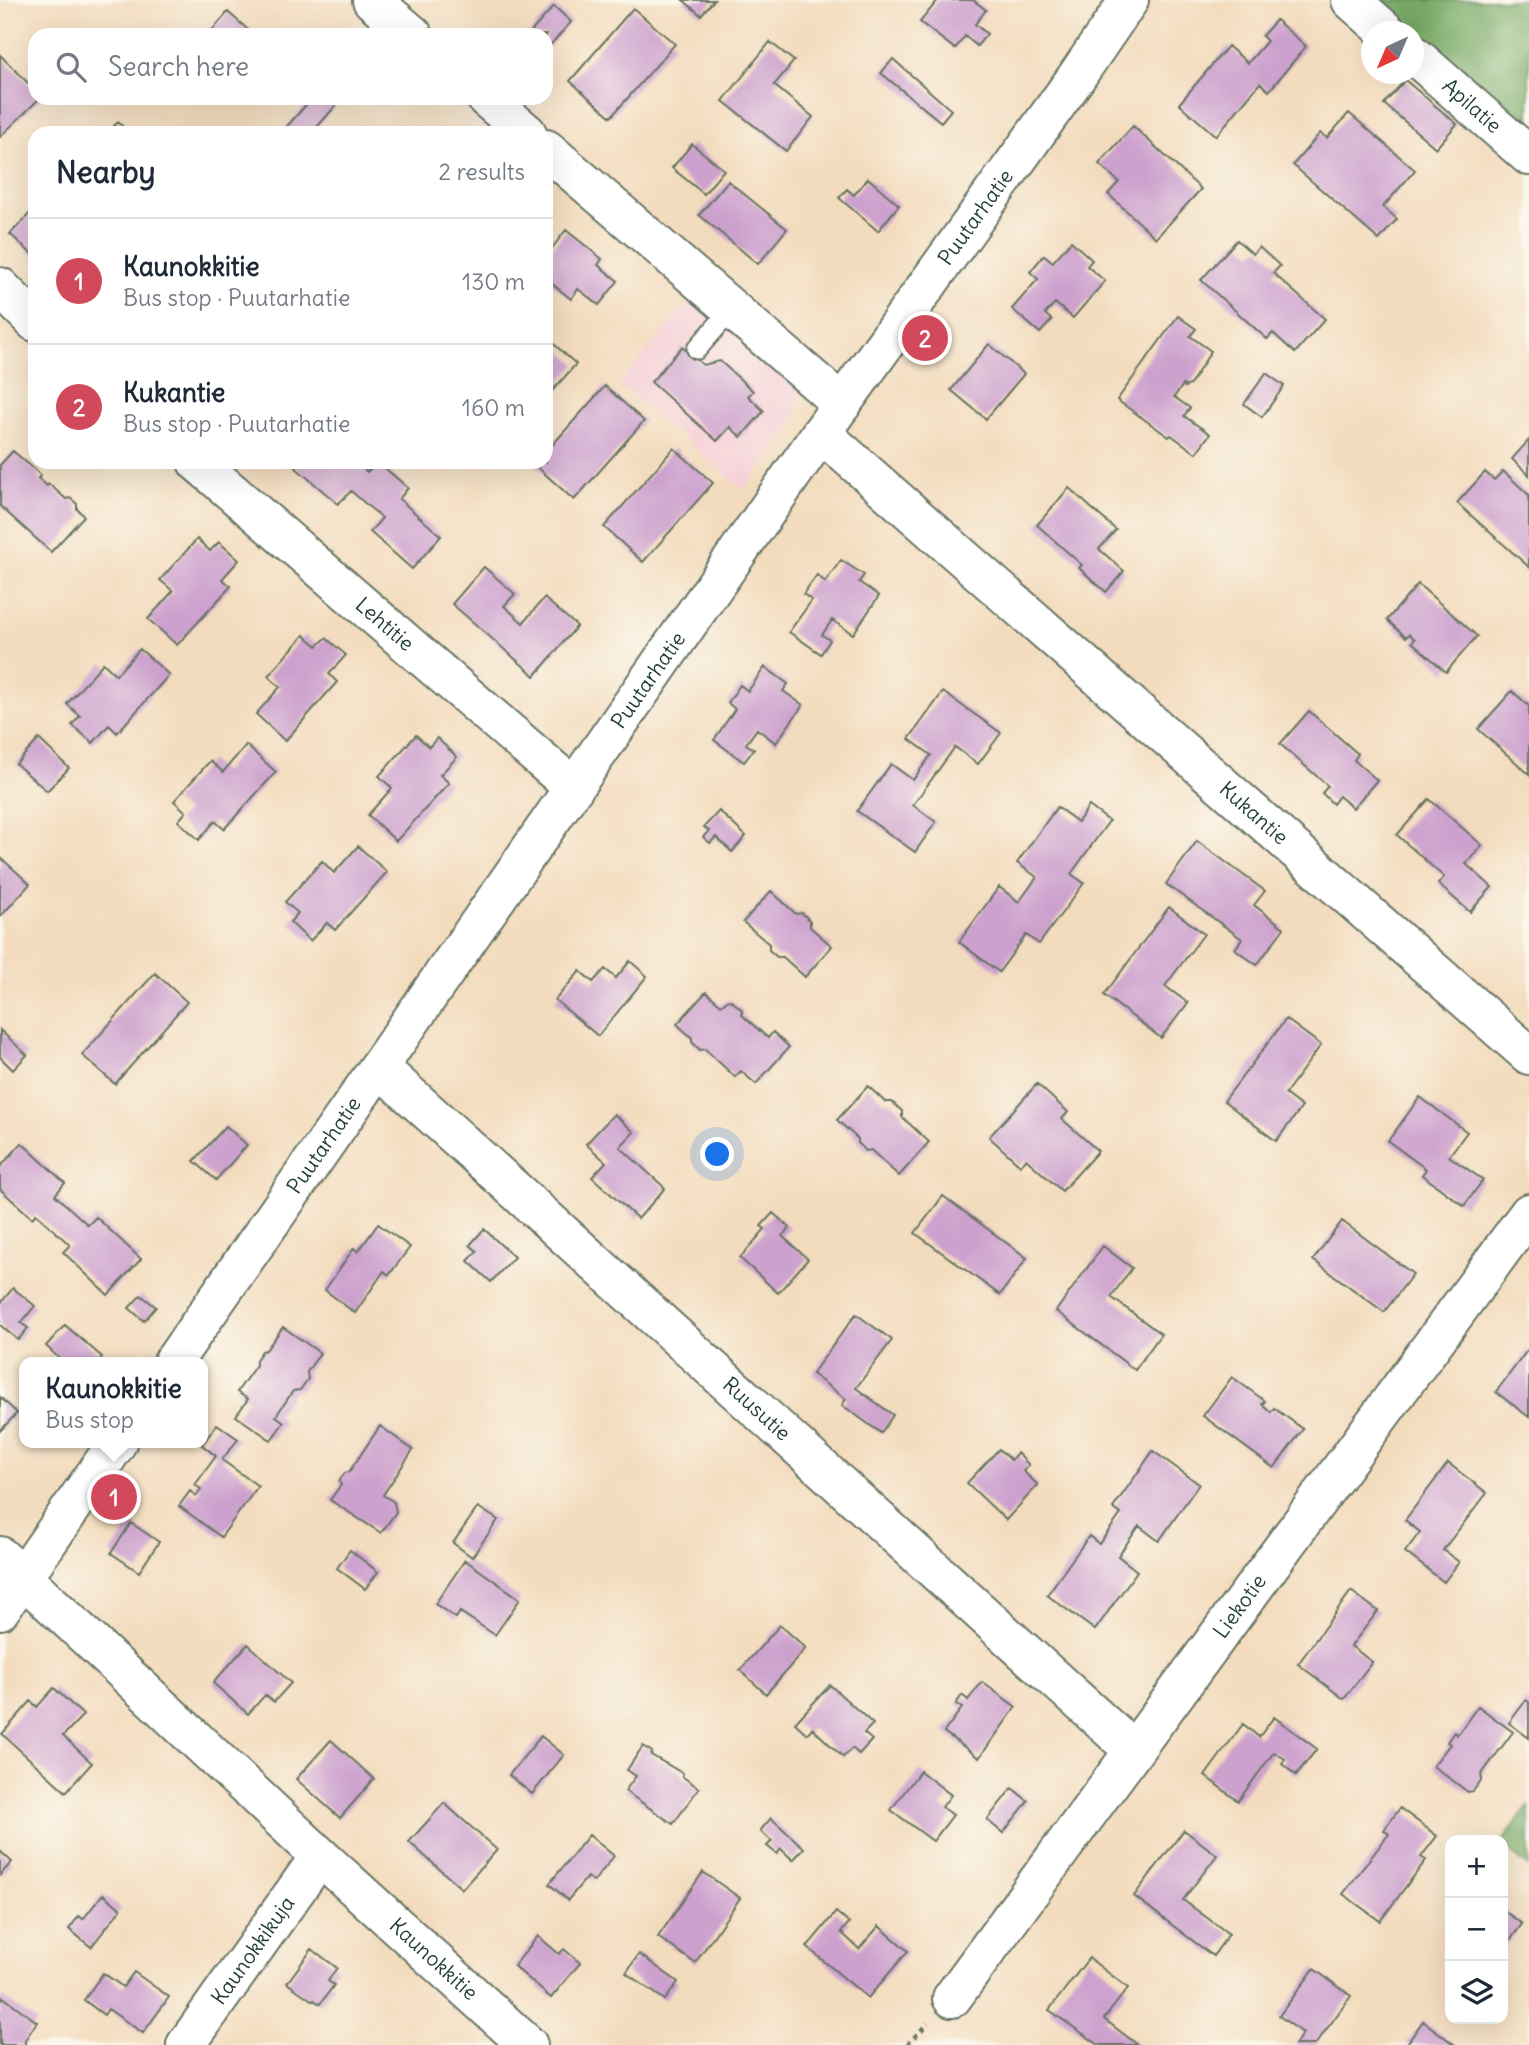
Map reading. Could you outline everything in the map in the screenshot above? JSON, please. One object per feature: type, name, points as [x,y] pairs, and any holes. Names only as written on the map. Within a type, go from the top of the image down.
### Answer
[{"type":"street","points":[[372,0],[405,28]]},
{"type":"street","name":"Puutarhatie","points":[[177,1357],[832,418],[1129,0]]},
{"type":"street","points":[[1351,0],[1375,21]]},
{"type":"street","name":"Apilatie","points":[[1424,65],[1529,156]]},
{"type":"street","points":[[494,105],[519,126]]},
{"type":"street","name":"Kukantie","points":[[553,155],[732,309],[832,418],[1529,1055]]},
{"type":"street","points":[[0,287],[28,315]]},
{"type":"street","name":"Lehtitie","points":[[205,469],[574,788]]},
{"type":"street","name":"Ruusutie","points":[[380,1068],[1133,1750]]},
{"type":"street","name":"Liekotie","points":[[952,1998],[1529,1213]]},
{"type":"street","points":[[0,1610],[11,1567],[113,1448]]},
{"type":"street","name":"Kaunokkitie","points":[[11,1567],[320,1856],[528,2045]]},
{"type":"street","name":"Kaunokkikuja","points":[[186,2045],[320,1856]]},
{"type":"lane","points":[[697,349],[732,309]]},
{"type":"shaded area","points":[[696,294],[803,385],[793,423],[744,490],[619,384]]},
{"type":"green space","points":[[1377,0],[1529,0],[1529,132],[1424,41],[1424,21],[1401,21]]},
{"type":"green space","points":[[1529,1805],[1529,1867],[1508,1850],[1507,1835]]},
{"type":"building","points":[[683,0],[714,0],[701,15]]},
{"type":"building","points":[[938,0],[973,0],[986,10],[975,24],[987,34],[977,46],[965,36],[955,49],[920,22]]},
{"type":"building","points":[[554,6],[571,22],[553,42],[553,28],[534,28]]},
{"type":"building","points":[[633,8],[675,44],[611,117],[570,81]]},
{"type":"building","points":[[228,12],[246,28],[214,28]]},
{"type":"building","points":[[1276,20],[1306,46],[1269,91],[1260,83],[1216,136],[1179,104],[1228,46],[1248,63],[1267,41],[1262,36]]},
{"type":"building","points":[[770,42],[794,61],[774,85],[813,117],[786,151],[723,101]]},
{"type":"building","points":[[0,55],[28,83],[28,105],[33,105],[0,137]]},
{"type":"building","points":[[893,59],[951,110],[941,122],[881,73]]},
{"type":"building","points":[[1402,84],[1410,84],[1457,124],[1436,148],[1384,104]]},
{"type":"building","points":[[306,105],[336,105],[318,126],[287,126]]},
{"type":"building","points":[[1349,113],[1415,170],[1383,207],[1397,219],[1379,240],[1293,165],[1320,133],[1327,138]]},
{"type":"building","points":[[1133,126],[1201,189],[1156,238],[1108,194],[1119,182],[1099,164]]},
{"type":"building","points":[[692,144],[724,170],[704,194],[672,168]]},
{"type":"building","points":[[868,178],[899,205],[878,231],[839,198],[847,189],[854,195]]},
{"type":"building","points":[[728,181],[787,229],[758,264],[699,215]]},
{"type":"building","points":[[28,215],[28,251],[10,234]]},
{"type":"building","points":[[566,230],[602,259],[598,265],[618,281],[599,305],[578,289],[571,299],[553,285],[553,247]]},
{"type":"building","points":[[1237,240],[1253,254],[1259,247],[1280,266],[1273,273],[1325,319],[1295,353],[1273,333],[1267,339],[1201,280]]},
{"type":"building","points":[[1071,241],[1092,260],[1087,266],[1105,281],[1073,318],[1055,303],[1045,314],[1052,320],[1040,333],[1012,309],[1038,279],[1030,272],[1044,255],[1053,262]]},
{"type":"building","points":[[1178,316],[1196,329],[1190,336],[1211,351],[1190,385],[1183,385],[1174,397],[1190,408],[1184,416],[1210,434],[1196,453],[1117,400]]},
{"type":"building","points":[[553,343],[576,364],[553,390]]},
{"type":"building","points":[[989,344],[1024,374],[986,419],[951,390]]},
{"type":"building","points":[[682,347],[703,365],[720,361],[753,391],[748,396],[764,411],[741,437],[730,427],[717,441],[651,382]]},
{"type":"building","points":[[1266,373],[1284,386],[1262,417],[1244,404]]},
{"type":"building","points":[[605,386],[644,421],[574,500],[539,469],[553,469],[553,444]]},
{"type":"building","points":[[1529,440],[1529,475],[1512,459]]},
{"type":"building","points":[[674,448],[713,483],[643,562],[604,527]]},
{"type":"building","points":[[13,451],[28,464],[28,469],[34,469],[41,475],[38,478],[47,486],[49,484],[66,499],[70,498],[77,504],[77,509],[84,516],[51,552],[0,506],[0,465]]},
{"type":"building","points":[[297,469],[364,469],[367,472],[370,469],[386,469],[408,488],[399,499],[441,536],[412,569],[370,532],[382,518],[351,491],[338,504]]},
{"type":"building","points":[[1503,471],[1529,495],[1529,567],[1457,503],[1485,472],[1494,480]]},
{"type":"building","points":[[1069,488],[1116,530],[1099,549],[1124,571],[1106,592],[1079,568],[1082,565],[1037,525]]},
{"type":"building","points":[[197,539],[210,551],[219,542],[239,560],[222,579],[231,586],[177,645],[148,619],[173,591],[160,580]]},
{"type":"building","points":[[841,560],[864,575],[859,582],[879,596],[853,634],[832,620],[822,635],[830,640],[821,654],[789,632],[812,600],[803,594],[817,575],[825,582]]},
{"type":"building","points":[[484,567],[515,594],[504,606],[523,623],[544,598],[577,626],[535,676],[452,604]]},
{"type":"building","points":[[1418,584],[1477,636],[1446,672],[1412,642],[1415,639],[1409,634],[1406,637],[1387,620]]},
{"type":"building","points":[[304,635],[317,646],[326,638],[346,655],[329,674],[337,682],[285,741],[256,714],[280,687],[268,676]]},
{"type":"building","points":[[140,649],[169,675],[117,733],[109,725],[93,743],[72,725],[80,716],[67,704],[103,663],[116,675]]},
{"type":"building","points":[[765,667],[788,684],[783,691],[803,705],[776,743],[757,729],[746,744],[754,749],[744,762],[714,740],[735,709],[728,703],[740,685],[748,691]]},
{"type":"building","points":[[1512,691],[1529,706],[1529,774],[1478,729]]},
{"type":"building","points":[[943,692],[1001,733],[978,764],[955,747],[913,805],[936,822],[915,852],[857,811],[891,764],[913,780],[931,755],[909,739]]},
{"type":"building","points":[[1309,711],[1358,754],[1354,760],[1377,780],[1353,808],[1339,796],[1333,804],[1322,793],[1328,786],[1280,744]]},
{"type":"building","points":[[416,735],[429,747],[437,738],[457,757],[440,775],[449,783],[396,841],[368,815],[392,788],[379,776]]},
{"type":"building","points":[[39,739],[69,768],[47,791],[16,764]]},
{"type":"building","points":[[246,745],[276,772],[224,829],[215,821],[199,840],[178,821],[186,812],[174,801],[210,761],[223,772]]},
{"type":"building","points":[[1429,799],[1482,845],[1466,864],[1492,887],[1470,912],[1438,884],[1444,877],[1397,835]]},
{"type":"building","points":[[1089,806],[1109,821],[1071,874],[1084,883],[1039,944],[1026,935],[999,972],[959,942],[999,887],[1019,902],[1037,877],[1017,863],[1057,807],[1078,822]]},
{"type":"building","points":[[719,811],[746,836],[732,852],[716,837],[710,843],[703,837],[709,831],[704,827]]},
{"type":"building","points":[[1197,841],[1265,891],[1254,905],[1284,928],[1257,965],[1235,949],[1242,939],[1166,884]]},
{"type":"building","points":[[358,846],[387,872],[335,930],[327,923],[310,941],[290,922],[298,913],[285,902],[322,861],[334,873]]},
{"type":"building","points":[[0,857],[30,884],[0,917]]},
{"type":"building","points":[[771,891],[796,914],[802,913],[810,921],[810,927],[832,946],[805,977],[783,957],[777,957],[769,950],[769,944],[743,922]]},
{"type":"building","points":[[1169,907],[1204,934],[1165,986],[1188,1003],[1161,1038],[1104,995]]},
{"type":"building","points":[[630,961],[647,976],[598,1036],[555,1000],[580,971],[593,982],[605,969],[616,978]]},
{"type":"building","points":[[155,973],[187,1002],[115,1084],[82,1055]]},
{"type":"building","points":[[706,992],[721,1005],[731,1000],[742,1010],[742,1015],[768,1038],[773,1032],[789,1047],[756,1084],[741,1071],[735,1077],[705,1049],[700,1050],[677,1024]]},
{"type":"building","points":[[1286,1019],[1321,1045],[1285,1094],[1302,1107],[1276,1141],[1224,1101]]},
{"type":"building","points":[[0,1030],[27,1055],[13,1070],[0,1057]]},
{"type":"building","points":[[1037,1084],[1068,1112],[1062,1119],[1098,1151],[1062,1191],[1026,1159],[1020,1165],[989,1137]]},
{"type":"building","points":[[868,1086],[885,1102],[892,1102],[902,1111],[902,1117],[929,1142],[899,1176],[871,1150],[866,1151],[858,1143],[858,1139],[837,1120]]},
{"type":"building","points":[[1420,1097],[1467,1132],[1449,1156],[1483,1180],[1464,1206],[1422,1175],[1426,1169],[1388,1141]]},
{"type":"building","points":[[614,1114],[634,1132],[620,1147],[665,1188],[638,1219],[592,1177],[606,1162],[586,1144]]},
{"type":"building","points":[[226,1126],[247,1145],[216,1180],[194,1161]]},
{"type":"building","points":[[22,1143],[65,1183],[55,1195],[88,1225],[96,1217],[141,1259],[108,1295],[63,1252],[70,1245],[36,1214],[32,1218],[0,1189],[0,1167]]},
{"type":"building","points":[[943,1196],[1027,1258],[1000,1295],[915,1233]]},
{"type":"building","points":[[773,1213],[790,1228],[782,1236],[808,1259],[778,1293],[740,1258],[765,1229],[761,1226]]},
{"type":"building","points":[[1342,1221],[1413,1274],[1384,1312],[1313,1260]]},
{"type":"building","points":[[378,1224],[410,1247],[389,1275],[384,1271],[355,1313],[325,1290],[354,1248],[358,1252]]},
{"type":"building","points":[[484,1229],[514,1257],[491,1282],[468,1261],[477,1251],[470,1245]]},
{"type":"building","points":[[1103,1246],[1132,1268],[1111,1297],[1161,1334],[1135,1370],[1056,1311]]},
{"type":"building","points":[[13,1288],[35,1306],[21,1323],[28,1328],[18,1340],[0,1325],[0,1304]]},
{"type":"building","points":[[141,1295],[156,1307],[144,1321],[129,1308]]},
{"type":"building","points":[[856,1314],[892,1340],[856,1388],[893,1415],[881,1433],[842,1405],[846,1399],[812,1374]]},
{"type":"building","points":[[65,1325],[102,1357],[58,1357],[46,1346]]},
{"type":"building","points":[[283,1327],[320,1353],[307,1372],[308,1379],[300,1390],[293,1391],[276,1416],[284,1422],[271,1440],[236,1416],[248,1399],[237,1392],[256,1365],[262,1351],[266,1350]]},
{"type":"building","points":[[1529,1348],[1529,1417],[1496,1392]]},
{"type":"building","points":[[1232,1377],[1265,1401],[1262,1404],[1271,1412],[1274,1408],[1303,1429],[1274,1468],[1203,1416]]},
{"type":"building","points":[[0,1397],[17,1413],[0,1431]]},
{"type":"building","points":[[217,1424],[238,1439],[222,1460],[258,1486],[221,1537],[179,1506],[190,1491],[196,1496],[201,1489],[195,1485],[216,1456],[206,1448],[208,1448],[208,1437]]},
{"type":"building","points":[[380,1426],[413,1450],[383,1495],[394,1502],[396,1512],[381,1533],[330,1500],[341,1485],[339,1481],[349,1472]]},
{"type":"building","points":[[999,1449],[1011,1460],[1017,1453],[1029,1465],[1023,1471],[1038,1485],[1006,1520],[967,1483]]},
{"type":"building","points":[[1153,1451],[1199,1484],[1159,1541],[1139,1526],[1118,1556],[1137,1571],[1095,1630],[1047,1595],[1089,1536],[1099,1544],[1121,1514],[1113,1508]]},
{"type":"building","points":[[1448,1463],[1487,1493],[1443,1550],[1459,1562],[1444,1582],[1405,1552],[1420,1532],[1405,1520]]},
{"type":"building","points":[[478,1507],[498,1520],[472,1557],[453,1543]]},
{"type":"building","points":[[131,1523],[159,1542],[139,1572],[111,1553]]},
{"type":"building","points":[[350,1550],[378,1572],[365,1589],[337,1568]]},
{"type":"building","points":[[465,1560],[520,1599],[495,1635],[460,1612],[456,1618],[435,1604]]},
{"type":"building","points":[[1351,1591],[1378,1611],[1351,1646],[1372,1662],[1344,1699],[1298,1664]]},
{"type":"building","points":[[780,1625],[806,1648],[766,1694],[740,1670]]},
{"type":"building","points":[[248,1644],[291,1683],[274,1702],[265,1695],[248,1714],[213,1683]]},
{"type":"building","points":[[982,1682],[1016,1707],[979,1758],[944,1732],[962,1708],[956,1704],[962,1695],[968,1700]]},
{"type":"building","points":[[830,1685],[873,1724],[864,1733],[872,1740],[859,1754],[852,1748],[843,1757],[812,1728],[807,1734],[795,1723]]},
{"type":"building","points":[[54,1688],[83,1715],[63,1736],[92,1763],[66,1792],[2,1734],[31,1701],[37,1707]]},
{"type":"building","points":[[1526,1700],[1529,1702],[1529,1738],[1509,1723]]},
{"type":"building","points":[[1478,1706],[1513,1732],[1481,1775],[1482,1779],[1473,1791],[1468,1792],[1433,1766],[1450,1744],[1447,1742],[1454,1732],[1457,1735]]},
{"type":"building","points":[[1274,1717],[1317,1749],[1296,1775],[1282,1764],[1285,1759],[1274,1752],[1238,1801],[1205,1776],[1243,1724],[1259,1737]]},
{"type":"building","points":[[541,1736],[564,1755],[532,1794],[509,1775]]},
{"type":"building","points":[[331,1740],[374,1779],[340,1818],[296,1779]]},
{"type":"building","points":[[643,1746],[652,1752],[651,1755],[682,1773],[683,1777],[699,1788],[673,1824],[625,1791],[636,1776],[627,1770]]},
{"type":"building","points":[[920,1771],[951,1795],[942,1807],[953,1815],[933,1841],[891,1810]]},
{"type":"building","points":[[1012,1788],[1028,1801],[1003,1833],[987,1820]]},
{"type":"building","points":[[444,1803],[497,1850],[462,1889],[409,1842]]},
{"type":"building","points":[[1400,1808],[1437,1836],[1421,1857],[1426,1860],[1380,1921],[1343,1894],[1389,1834],[1384,1830]]},
{"type":"building","points":[[771,1818],[804,1848],[793,1860],[781,1849],[777,1854],[767,1846],[772,1841],[760,1831]]},
{"type":"building","points":[[1184,1830],[1217,1855],[1183,1900],[1229,1934],[1213,1956],[1134,1896]]},
{"type":"building","points":[[589,1835],[614,1856],[594,1881],[587,1877],[568,1900],[549,1884]]},
{"type":"building","points":[[0,1851],[12,1862],[0,1875]]},
{"type":"building","points":[[703,1872],[740,1898],[695,1963],[658,1937]]},
{"type":"building","points":[[103,1894],[121,1909],[91,1947],[69,1929],[79,1916],[83,1919]]},
{"type":"building","points":[[836,1912],[849,1923],[841,1932],[859,1949],[879,1926],[908,1951],[868,1998],[807,1947]]},
{"type":"building","points":[[1508,1914],[1522,1924],[1508,1943]]},
{"type":"building","points":[[538,1936],[559,1954],[564,1949],[580,1963],[551,1998],[514,1966]]},
{"type":"building","points":[[312,1949],[337,1968],[328,1981],[334,1985],[320,2004],[287,1983]]},
{"type":"building","points":[[639,1954],[678,1982],[665,2000],[626,1973]]},
{"type":"building","points":[[1089,1958],[1128,1988],[1104,2019],[1138,2045],[1099,2045],[1049,2010]]},
{"type":"building","points":[[1314,1969],[1351,1996],[1315,2045],[1295,2045],[1303,2033],[1279,2016]]},
{"type":"building","points":[[134,1972],[169,1997],[143,2033],[108,2009],[104,2015],[84,2000],[103,1973],[123,1987]]},
{"type":"building","points":[[3,1997],[37,2022],[25,2040],[25,2045],[0,2045],[0,2002]]},
{"type":"building","points":[[1423,2021],[1455,2045],[1406,2045]]},
{"type":"place","name":"Kukantie","points":[[925,338]]},
{"type":"place","name":"Kaunokkitie","points":[[114,1497]]}]
